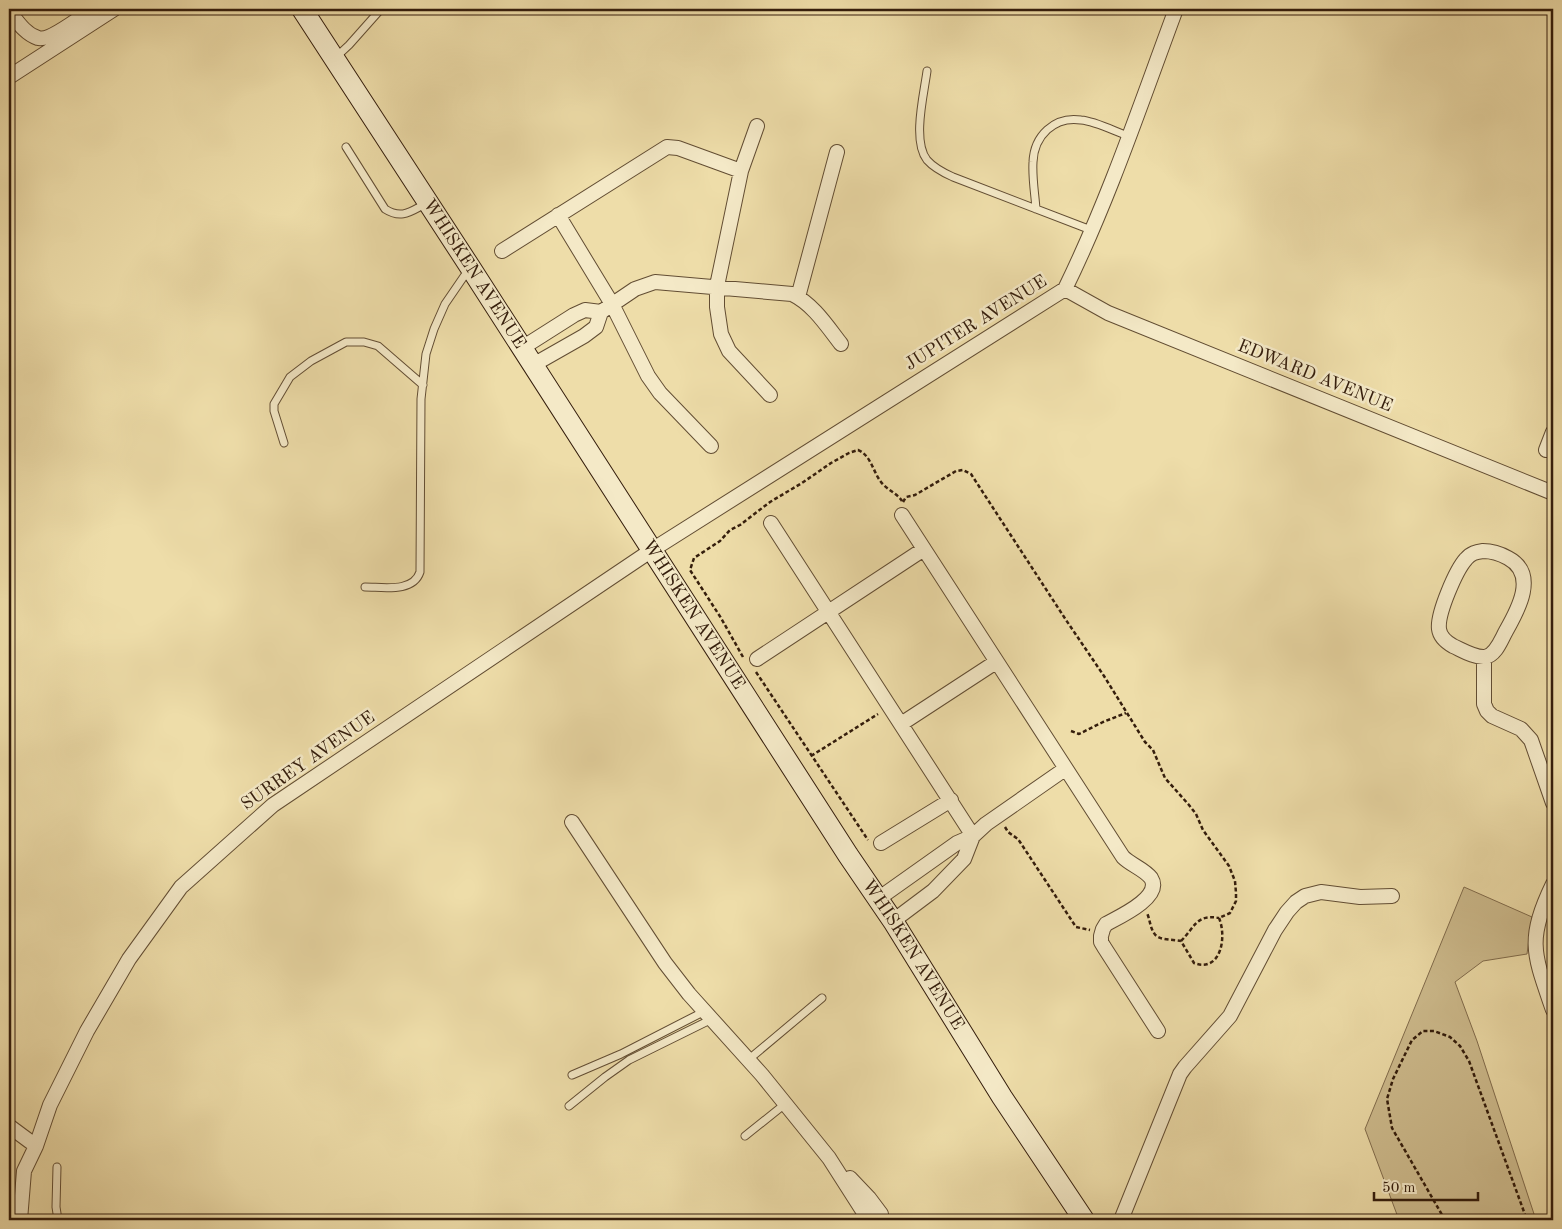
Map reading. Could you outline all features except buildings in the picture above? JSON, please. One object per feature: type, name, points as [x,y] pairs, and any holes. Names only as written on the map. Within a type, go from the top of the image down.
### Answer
[{"type":"street","points":[[9,11],[28,33],[43,39],[50,37],[93,9]]},
{"type":"street","points":[[9,77],[114,9]]},
{"type":"street","name":"WHISKEN AVENUE","points":[[302,9],[893,921],[1007,1104],[1084,1220]]},
{"type":"street","name":"JUPITER AVENUE","points":[[652,550],[1065,289],[1082,254],[1176,9]]},
{"type":"street","points":[[757,126],[741,171],[717,286],[717,307],[721,334],[729,351],[770,394]]},
{"type":"street","points":[[502,252],[667,147],[678,148],[741,171]]},
{"type":"street","points":[[798,297],[837,152]]},
{"type":"street","points":[[558,215],[607,308],[648,376],[660,393],[711,446]]},
{"type":"street","points":[[533,365],[584,336],[596,327],[607,308],[635,289],[655,282],[792,294],[804,300],[841,344]]},
{"type":"street","name":"EDWARD AVENUE","points":[[1065,289],[1108,313],[1553,493]]},
{"type":"street","points":[[522,348],[574,315],[585,310],[607,308]]},
{"type":"street","points":[[555,327],[565,346]]},
{"type":"street","points":[[1546,450],[1553,432]]},
{"type":"street","points":[[903,509],[924,549],[1123,857],[1145,872],[1152,881],[1152,892],[1141,904],[1106,924],[1103,929],[1101,942],[1158,1031]]},
{"type":"street","points":[[770,523],[973,836]]},
{"type":"street","points":[[751,663],[924,549]]},
{"type":"street","name":"SURREY AVENUE","points":[[20,1220],[24,1172],[36,1146],[50,1105],[87,1031],[129,959],[180,887],[273,805],[652,550]]},
{"type":"street","points":[[1494,551],[1512,560],[1517,565],[1524,581],[1524,589],[1523,597],[1512,622],[1497,648],[1484,657],[1464,651],[1444,640],[1439,628],[1439,618],[1452,582],[1466,559],[1471,554],[1477,552],[1494,551]]},
{"type":"street","points":[[1484,657],[1484,704],[1487,711],[1492,716],[1521,729],[1531,740],[1553,803]]},
{"type":"street","points":[[901,724],[996,662]]},
{"type":"street","points":[[878,899],[957,843],[973,836],[998,815],[1065,769]]},
{"type":"street","points":[[881,843],[951,800]]},
{"type":"street","points":[[572,822],[665,963],[829,1158],[869,1198],[876,1219]]},
{"type":"street","points":[[893,921],[933,891],[964,859],[973,836]]},
{"type":"street","points":[[1553,884],[1537,924],[1535,952],[1540,974],[1553,1008]]},
{"type":"street","points":[[1121,1220],[1180,1074],[1230,1016],[1275,930],[1287,912],[1296,902],[1313,893],[1331,893],[1360,897],[1392,896]]},
{"type":"street","points":[[9,1126],[36,1146]]},
{"type":"lane","points":[[334,58],[349,45],[381,9]]},
{"type":"lane","points":[[927,71],[920,130],[922,149],[927,160],[938,169],[953,177],[1091,230]]},
{"type":"lane","points":[[1036,209],[1034,154],[1043,133],[1053,124],[1066,119],[1082,120],[1128,136]]},
{"type":"lane","points":[[346,147],[385,210],[394,215],[402,215],[428,203]]},
{"type":"lane","points":[[365,587],[402,587],[413,583],[418,578],[420,572],[421,399],[426,354],[445,304],[470,267]]},
{"type":"lane","points":[[284,443],[274,411],[274,404],[290,377],[311,360],[346,342],[364,342],[378,346],[423,386]]},
{"type":"lane","points":[[748,1060],[822,998]]},
{"type":"lane","points":[[572,1075],[709,1015]]},
{"type":"lane","points":[[569,1106],[605,1076],[629,1060],[709,1015]]},
{"type":"lane","points":[[745,1136],[785,1104]]},
{"type":"lane","points":[[57,1167],[56,1207],[58,1220]]},
{"type":"path","points":[[881,843],[872,844],[866,838],[690,570],[694,558],[720,541],[730,530],[831,463],[858,450],[864,452],[881,483],[900,497],[903,509]]},
{"type":"path","points":[[903,509],[906,497],[956,471],[963,470],[971,474],[1104,676],[1144,742],[1153,750],[1165,778],[1196,814],[1203,830],[1233,874],[1236,901],[1230,913],[1219,918],[1206,917],[1200,920],[1181,941]]},
{"type":"path","points":[[811,756],[890,706]]},
{"type":"path","points":[[1071,731],[1079,734],[1126,712]]},
{"type":"path","points":[[998,815],[1008,832],[1018,839],[1076,927],[1089,930],[1103,929]]},
{"type":"path","points":[[1141,904],[1156,936],[1181,941]]},
{"type":"path","points":[[1181,941],[1194,963],[1206,965],[1212,961],[1220,950],[1223,931],[1219,918]]},
{"type":"path","points":[[1445,1220],[1392,1128],[1387,1099],[1393,1079],[1412,1040],[1423,1031],[1434,1031],[1450,1037],[1460,1046],[1469,1061],[1527,1220]]},
{"type":"shaded area","points":[[1464,887],[1532,917],[1527,954],[1483,961],[1455,982],[1477,1041],[1536,1220],[1399,1220],[1365,1129]]}]
